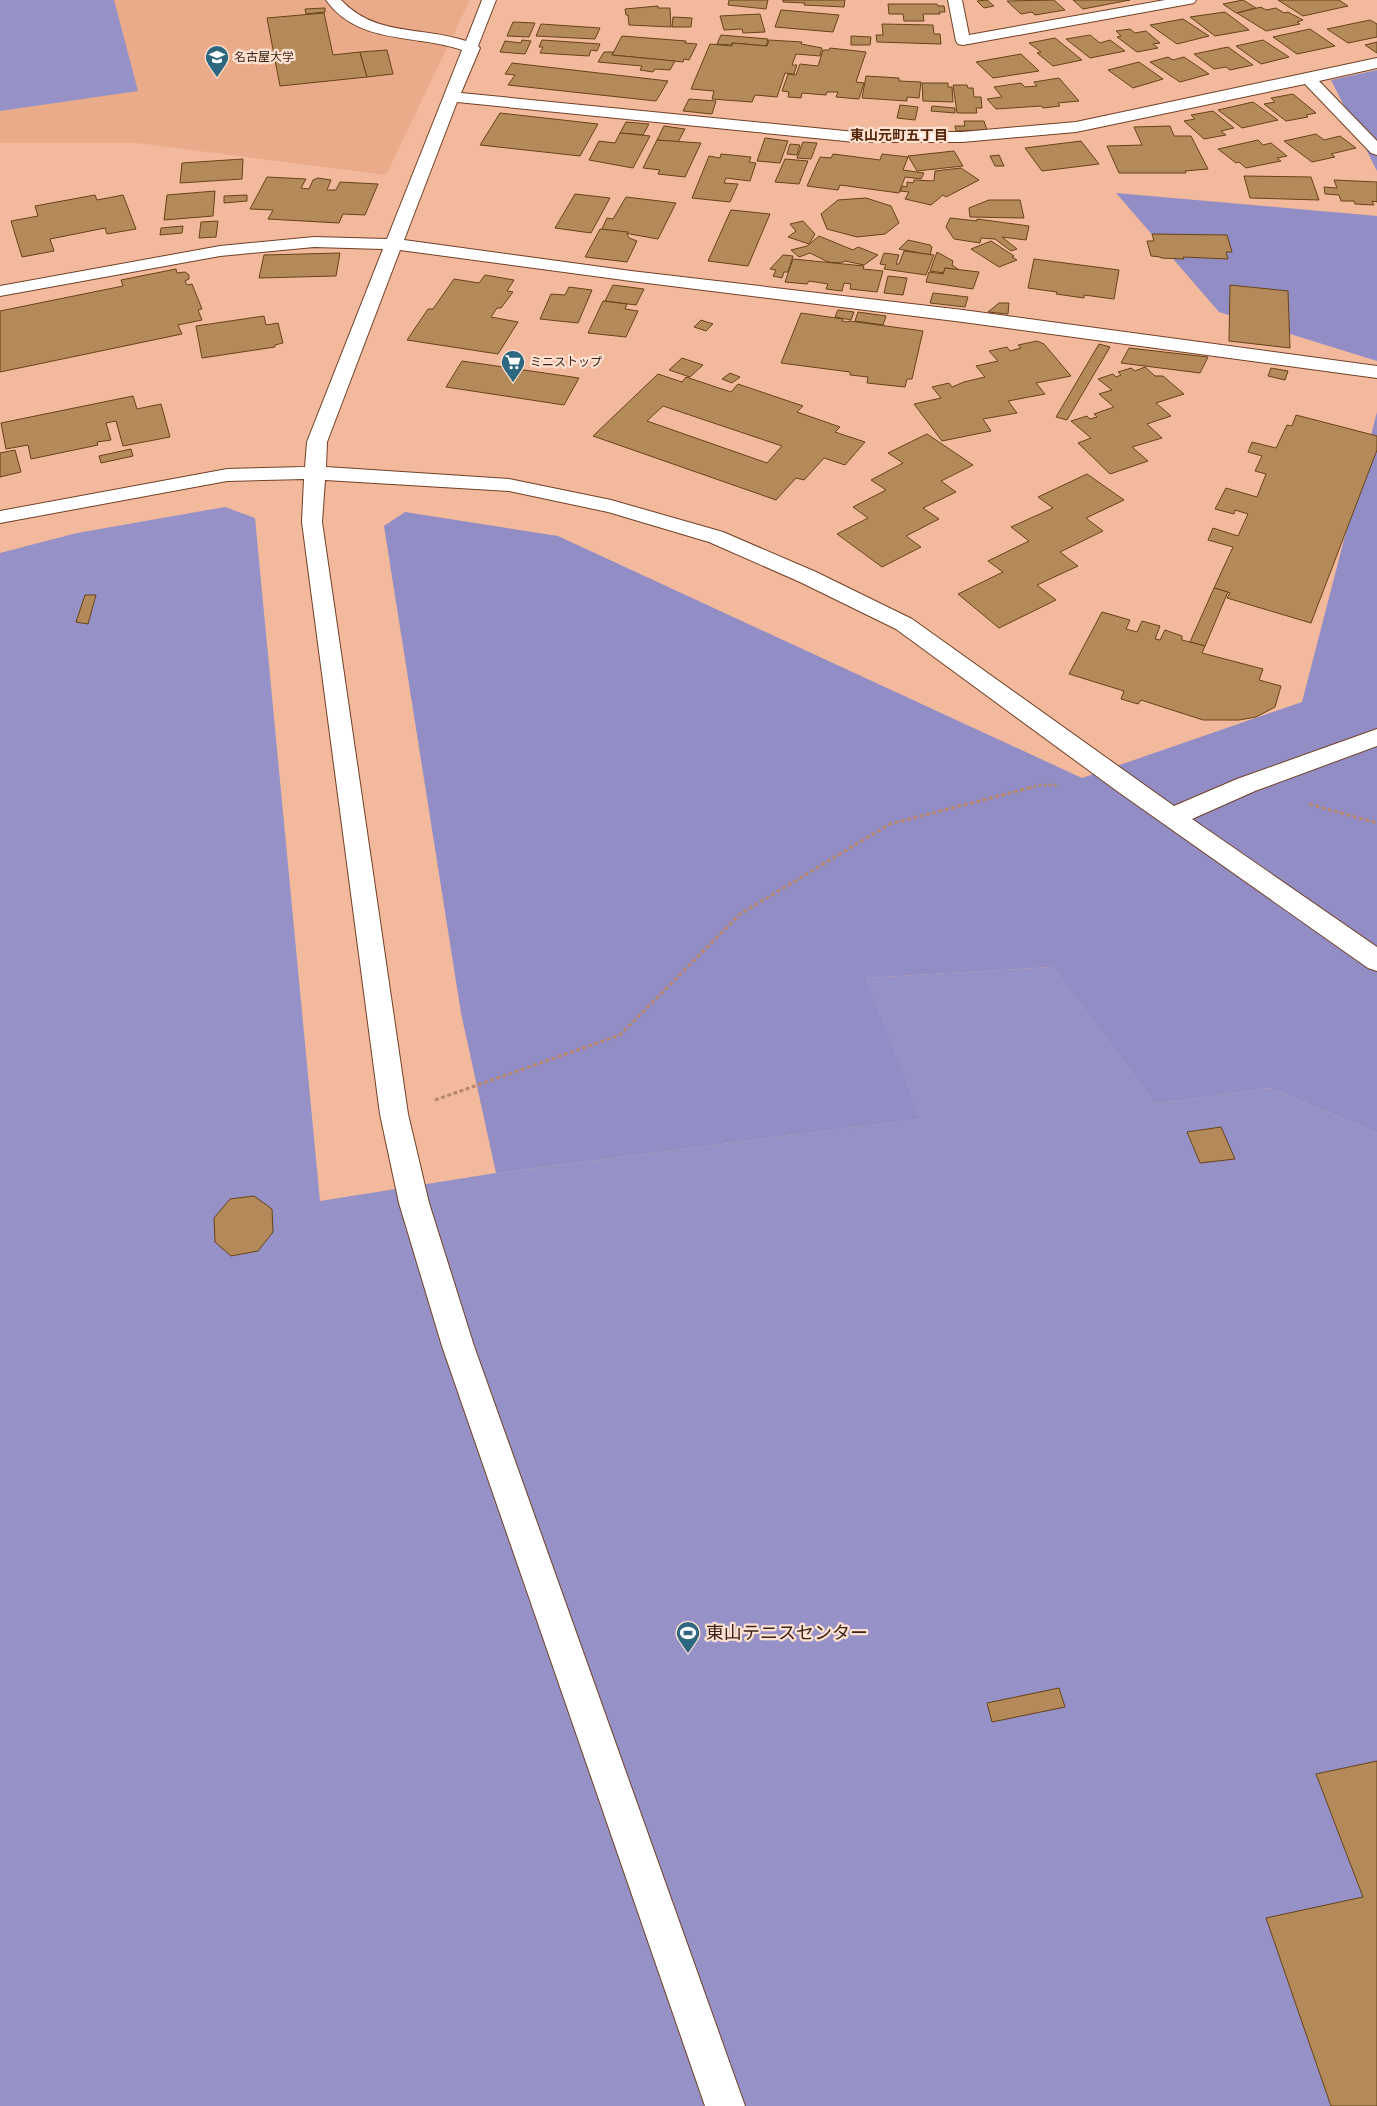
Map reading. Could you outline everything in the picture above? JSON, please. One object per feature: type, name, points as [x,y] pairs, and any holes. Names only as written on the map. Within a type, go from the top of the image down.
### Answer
[{"type":"street","points":[[333,0],[342,11],[356,21],[387,33],[437,37],[472,48]]},
{"type":"street","points":[[490,0],[317,442],[312,522],[394,1114],[414,1203],[458,1346],[725,2106]]},
{"type":"street","points":[[955,0],[963,41],[1189,0]]},
{"type":"street","points":[[452,97],[855,137],[962,137],[1076,127],[1377,63]]},
{"type":"street","points":[[1308,79],[1377,150]]},
{"type":"street","points":[[0,291],[220,251],[314,242],[393,244],[631,276],[963,316],[1377,372]]},
{"type":"street","points":[[0,517],[227,475],[316,473],[508,485],[611,506],[716,537],[808,577],[904,624],[1377,961]]},
{"type":"street","points":[[1173,817],[1246,785],[1377,737]]},
{"type":"path","points":[[394,1114],[620,1035],[740,914],[890,824],[1040,785],[1059,785]]},
{"type":"path","points":[[1246,785],[1377,824]]},
{"type":"shaded area","name":"名古屋大学","points":[[0,0],[470,0],[386,175],[137,143],[0,143]]},
{"type":"shaded area","points":[[0,0],[114,0],[138,91],[0,111]]},
{"type":"shaded area","points":[[1377,70],[1377,171],[1331,80]]},
{"type":"shaded area","points":[[1116,193],[1377,216],[1377,361],[1219,312]]},
{"type":"shaded area","points":[[1377,412],[1377,1133],[1270,1088],[1155,1104],[1052,967],[865,978],[920,1119],[496,1173],[461,1013],[384,526],[405,512],[558,536],[1082,778],[1302,702]]},
{"type":"shaded area","name":"東山テニスセンター","points":[[225,507],[255,518],[320,1201],[496,1173],[919,1119],[864,978],[1052,967],[1155,1104],[1270,1088],[1377,1133],[1377,2106],[0,2106],[0,553],[77,533]]},
{"type":"building","points":[[729,0],[768,0],[766,9],[728,5]]},
{"type":"building","points":[[783,0],[845,0],[844,7],[804,5],[805,3],[783,2]]},
{"type":"building","points":[[987,0],[994,6],[984,8],[977,1]]},
{"type":"building","points":[[1054,0],[1065,10],[1035,15],[1032,12],[1021,14],[1007,1]]},
{"type":"building","points":[[1073,0],[1130,0],[1083,9]]},
{"type":"building","points":[[1243,0],[1256,8],[1236,13],[1223,4]]},
{"type":"building","points":[[1278,0],[1339,0],[1348,6],[1303,16]]},
{"type":"building","points":[[888,4],[937,4],[938,6],[944,6],[945,12],[939,12],[940,14],[923,14],[924,21],[904,21],[903,14],[889,14]]},
{"type":"building","points":[[658,6],[658,8],[670,8],[671,27],[629,25],[625,9]]},
{"type":"building","points":[[1261,7],[1266,10],[1276,8],[1303,20],[1297,22],[1300,24],[1266,31],[1237,13]]},
{"type":"building","points":[[325,8],[325,12],[306,14],[305,9]]},
{"type":"building","points":[[781,10],[839,15],[833,32],[775,27]]},
{"type":"building","points":[[1225,12],[1249,30],[1215,36],[1190,17]]},
{"type":"building","points":[[324,13],[333,55],[360,52],[367,77],[280,86],[267,18]]},
{"type":"building","points":[[760,14],[765,32],[743,33],[742,29],[724,30],[720,16]]},
{"type":"building","points":[[673,17],[692,18],[691,27],[672,27]]},
{"type":"building","points":[[1183,19],[1209,36],[1177,44],[1150,25]]},
{"type":"building","points":[[1370,20],[1377,24],[1377,37],[1348,43],[1327,29]]},
{"type":"building","points":[[513,22],[535,23],[529,37],[507,36]]},
{"type":"building","points":[[541,24],[600,28],[595,39],[536,36]]},
{"type":"building","points":[[882,24],[933,25],[934,34],[940,34],[941,44],[877,42],[876,35],[883,35]]},
{"type":"building","points":[[1130,29],[1135,33],[1146,31],[1160,43],[1153,44],[1158,48],[1137,52],[1117,37],[1121,36],[1116,31]]},
{"type":"building","points":[[1310,29],[1335,46],[1297,54],[1273,37]]},
{"type":"building","points":[[721,35],[768,39],[766,46],[732,43],[731,45],[717,44]]},
{"type":"building","points":[[1090,35],[1100,43],[1110,40],[1125,51],[1090,58],[1066,39]]},
{"type":"building","points":[[622,36],[686,41],[685,43],[697,44],[689,60],[684,59],[683,62],[612,55]]},
{"type":"building","points":[[851,36],[871,37],[870,45],[851,45]]},
{"type":"building","points":[[1055,38],[1082,60],[1053,66],[1037,53],[1041,52],[1029,43]]},
{"type":"building","points":[[522,40],[531,41],[525,54],[500,52],[505,41],[521,43]]},
{"type":"building","points":[[542,40],[600,44],[597,51],[591,50],[589,56],[540,53],[543,47],[539,47]]},
{"type":"building","points":[[769,40],[802,42],[801,44],[822,48],[820,56],[796,54],[792,65],[797,65],[794,74],[785,73],[777,97],[755,95],[752,102],[712,99],[714,91],[691,89],[710,44],[732,46],[733,43],[767,46]]},
{"type":"building","points":[[1263,40],[1289,57],[1261,64],[1236,46]]},
{"type":"building","points":[[1377,42],[1377,53],[1365,45]]},
{"type":"building","points":[[1228,47],[1253,65],[1230,70],[1226,67],[1214,69],[1194,54]]},
{"type":"building","points":[[830,48],[866,52],[856,82],[864,83],[859,99],[836,97],[838,92],[827,92],[826,95],[802,93],[801,98],[788,97],[789,92],[782,91],[788,74],[796,75],[800,64],[818,66],[823,50],[829,50]]},
{"type":"building","points":[[387,50],[393,74],[367,77],[360,52]]},
{"type":"building","points":[[604,52],[613,52],[612,55],[675,61],[670,70],[655,69],[653,72],[640,70],[642,66],[598,62]]},
{"type":"building","points":[[1021,54],[1039,71],[993,78],[976,62]]},
{"type":"building","points":[[1168,57],[1173,60],[1184,57],[1209,74],[1180,82],[1150,62]]},
{"type":"building","points":[[1139,62],[1163,79],[1133,88],[1108,70]]},
{"type":"building","points":[[512,63],[668,81],[656,101],[508,85],[515,75],[505,74]]},
{"type":"building","points":[[866,76],[899,78],[899,81],[921,82],[919,98],[907,97],[907,101],[862,98]]},
{"type":"building","points":[[1059,78],[1079,101],[1058,103],[1060,106],[1043,108],[1041,106],[996,109],[987,99],[1002,97],[994,87],[1021,83],[1025,87],[1037,86],[1034,82]]},
{"type":"building","points":[[922,83],[948,83],[948,87],[952,87],[953,102],[923,101]]},
{"type":"building","points":[[953,85],[967,85],[968,88],[973,88],[974,97],[981,97],[982,108],[976,108],[977,113],[957,113]]},
{"type":"building","points":[[1293,94],[1316,113],[1306,115],[1308,117],[1286,121],[1264,104],[1275,102],[1271,98]]},
{"type":"building","points":[[689,99],[716,101],[712,114],[683,111]]},
{"type":"building","points":[[1253,102],[1278,120],[1242,128],[1218,110]]},
{"type":"building","points":[[900,105],[918,107],[915,120],[897,118]]},
{"type":"building","points":[[932,106],[955,108],[955,113],[931,111]]},
{"type":"building","points":[[1213,111],[1234,128],[1221,131],[1226,135],[1204,139],[1184,121],[1195,119],[1191,115]]},
{"type":"building","points":[[500,113],[598,124],[580,156],[480,145]]},
{"type":"building","points":[[964,121],[984,121],[987,130],[956,131],[955,126],[965,126]]},
{"type":"building","points":[[626,122],[649,124],[643,135],[620,133]]},
{"type":"building","points":[[664,126],[685,129],[678,142],[657,140]]},
{"type":"building","points":[[1170,126],[1174,136],[1191,136],[1208,169],[1185,171],[1186,173],[1119,173],[1107,146],[1142,145],[1134,127]]},
{"type":"building","points":[[620,133],[650,136],[633,168],[589,160],[599,141],[615,143]]},
{"type":"building","points":[[1316,134],[1324,140],[1340,136],[1356,148],[1331,154],[1335,157],[1312,162],[1284,141]]},
{"type":"building","points":[[765,138],[788,141],[780,163],[757,161]]},
{"type":"building","points":[[657,140],[701,143],[685,177],[658,174],[660,170],[643,168]]},
{"type":"building","points":[[1258,140],[1263,145],[1271,143],[1287,156],[1277,158],[1281,161],[1246,168],[1218,149]]},
{"type":"building","points":[[1081,141],[1099,164],[1042,171],[1025,148]]},
{"type":"building","points":[[803,142],[817,143],[811,159],[797,158]]},
{"type":"building","points":[[790,144],[800,145],[797,155],[787,154]]},
{"type":"building","points":[[954,151],[963,166],[917,171],[908,156]]},
{"type":"building","points":[[721,154],[751,157],[749,162],[756,163],[750,181],[726,178],[724,183],[738,184],[730,202],[692,198],[709,156],[720,158]]},
{"type":"building","points":[[833,154],[880,160],[882,154],[908,157],[903,170],[924,173],[921,179],[905,177],[899,193],[840,185],[838,190],[807,186],[820,157],[831,158]]},
{"type":"building","points":[[999,155],[1004,166],[995,166],[990,156]]},
{"type":"building","points":[[243,159],[242,179],[180,183],[182,163]]},
{"type":"building","points":[[785,159],[808,161],[799,184],[775,182]]},
{"type":"building","points":[[961,168],[979,180],[946,197],[943,195],[931,205],[905,199],[909,192],[900,191],[903,186],[907,187],[907,182],[913,183],[914,180],[934,181],[935,171]]},
{"type":"building","points":[[1244,176],[1311,177],[1319,200],[1250,198]]},
{"type":"building","points":[[267,177],[306,179],[301,188],[309,189],[313,180],[318,178],[331,180],[327,190],[336,190],[340,182],[378,184],[365,215],[343,214],[339,223],[268,219],[273,210],[250,209]]},
{"type":"building","points":[[1334,180],[1377,182],[1377,202],[1372,201],[1374,205],[1355,204],[1354,201],[1341,201],[1339,195],[1325,194],[1324,187],[1337,188]]},
{"type":"building","points":[[215,191],[213,216],[164,220],[167,195]]},
{"type":"building","points":[[575,194],[610,198],[591,233],[555,228]]},
{"type":"building","points":[[95,195],[97,200],[123,195],[136,229],[107,234],[105,228],[50,239],[54,251],[22,257],[11,221],[38,216],[35,206]]},
{"type":"building","points":[[247,195],[247,201],[224,203],[224,196]]},
{"type":"building","points":[[626,197],[676,203],[658,239],[602,229],[607,218],[613,219]]},
{"type":"building","points":[[866,198],[891,206],[899,223],[885,234],[857,237],[827,229],[821,214],[838,200]]},
{"type":"building","points":[[989,200],[1020,200],[1024,218],[970,217],[969,208]]},
{"type":"building","points":[[731,210],[770,214],[748,266],[708,261]]},
{"type":"building","points":[[950,218],[977,221],[977,219],[1029,226],[1026,240],[1002,237],[1017,249],[1011,251],[995,239],[981,238],[980,243],[954,239],[946,227]]},
{"type":"building","points":[[218,221],[216,237],[199,238],[201,222]]},
{"type":"building","points":[[803,221],[815,234],[809,244],[788,237],[796,231],[790,224]]},
{"type":"building","points":[[183,226],[182,233],[160,235],[161,228]]},
{"type":"building","points":[[600,229],[628,232],[629,238],[637,241],[627,262],[585,257]]},
{"type":"building","points":[[1152,234],[1227,235],[1232,252],[1226,252],[1228,259],[1183,257],[1184,259],[1151,256],[1147,241],[1154,241]]},
{"type":"building","points":[[819,236],[853,250],[858,247],[878,255],[864,265],[845,261],[841,263],[828,262],[810,253],[799,257],[791,250],[807,246]]},
{"type":"building","points":[[908,240],[930,245],[932,247],[930,255],[899,249]]},
{"type":"building","points":[[991,241],[1017,260],[999,267],[971,249]]},
{"type":"building","points":[[904,251],[934,255],[926,275],[884,269],[886,265],[880,264],[884,253],[899,255],[896,264],[899,264]]},
{"type":"building","points":[[937,252],[953,261],[952,265],[959,270],[945,268],[944,273],[930,271]]},
{"type":"building","points":[[340,253],[336,276],[259,278],[264,255]]},
{"type":"building","points":[[783,255],[793,256],[788,272],[784,272],[782,278],[773,276],[776,270],[770,269]]},
{"type":"building","points":[[793,259],[864,266],[863,269],[883,271],[877,292],[850,289],[851,284],[844,283],[842,291],[826,289],[828,284],[809,281],[807,284],[785,282]]},
{"type":"building","points":[[1034,259],[1119,270],[1114,299],[1084,295],[1084,298],[1028,288]]},
{"type":"building","points":[[945,268],[979,272],[973,289],[926,282],[929,272],[943,274]]},
{"type":"building","points":[[176,269],[177,273],[185,272],[189,275],[189,279],[185,281],[187,285],[192,284],[202,309],[198,310],[202,320],[178,325],[182,334],[0,372],[0,311],[123,286],[121,280]]},
{"type":"building","points":[[485,275],[514,280],[507,291],[513,292],[501,308],[497,308],[491,317],[518,322],[498,354],[407,340],[428,309],[433,309],[454,279],[479,283]]},
{"type":"building","points":[[888,276],[907,278],[903,295],[884,293]]},
{"type":"building","points":[[613,285],[644,289],[636,305],[605,301]]},
{"type":"building","points":[[1230,285],[1288,291],[1290,348],[1229,341]]},
{"type":"building","points":[[569,287],[592,290],[578,323],[540,319],[551,294],[565,295]]},
{"type":"building","points":[[933,293],[968,297],[965,307],[930,303]]},
{"type":"building","points":[[603,301],[627,304],[625,309],[638,311],[626,337],[588,333]]},
{"type":"building","points":[[999,303],[1009,303],[1008,314],[988,312]]},
{"type":"building","points":[[838,310],[854,312],[851,320],[835,317]]},
{"type":"building","points":[[858,312],[886,316],[883,325],[855,321]]},
{"type":"building","points":[[801,313],[843,319],[842,321],[848,322],[923,331],[912,379],[907,379],[905,387],[867,383],[868,377],[850,375],[850,372],[781,363]]},
{"type":"building","points":[[264,316],[266,325],[278,323],[283,343],[275,345],[275,347],[202,358],[196,326]]},
{"type":"building","points":[[701,320],[713,324],[706,331],[694,327]]},
{"type":"building","points":[[1037,341],[1044,344],[1071,376],[1036,383],[1045,394],[1008,401],[1017,413],[983,419],[991,431],[942,441],[914,404],[941,398],[932,387],[949,383],[952,387],[985,377],[976,366],[998,361],[989,351],[1007,347],[1010,351],[1021,348],[1018,345]]},
{"type":"building","points":[[1099,344],[1110,347],[1067,420],[1056,417]]},
{"type":"building","points":[[1129,348],[1208,357],[1200,373],[1121,363]]},
{"type":"building","points":[[682,358],[703,365],[690,377],[669,370]]},
{"type":"building","name":"ミニストップ","points":[[462,361],[579,378],[564,405],[446,387]]},
{"type":"building","points":[[1145,367],[1155,376],[1163,376],[1184,394],[1156,403],[1171,416],[1147,424],[1162,438],[1132,447],[1148,461],[1110,474],[1078,443],[1091,438],[1071,421],[1087,416],[1090,419],[1097,417],[1094,414],[1114,407],[1099,394],[1112,390],[1098,379],[1113,374],[1116,377],[1121,375],[1118,372],[1131,368],[1135,371]]},
{"type":"building","points":[[1271,368],[1288,371],[1285,380],[1268,376]]},
{"type":"building","points":[[730,373],[740,377],[732,383],[722,379]]},
{"type":"building","points":[[658,374],[682,382],[686,377],[731,392],[738,384],[803,406],[797,412],[840,427],[835,432],[865,442],[845,465],[824,458],[804,480],[796,478],[776,500],[593,436]],"holes":[[[663,406],[782,446],[767,463],[647,421]]]},
{"type":"building","points":[[133,396],[137,409],[161,404],[170,437],[123,446],[116,421],[106,423],[111,440],[97,442],[98,445],[31,459],[28,445],[6,449],[1,423]]},
{"type":"building","points":[[1296,415],[1377,436],[1377,450],[1311,623],[1227,598],[1230,593],[1214,588],[1233,547],[1208,540],[1213,528],[1238,536],[1248,514],[1235,510],[1234,514],[1215,509],[1226,488],[1257,497],[1266,474],[1255,471],[1262,456],[1248,452],[1252,442],[1276,448],[1287,425],[1292,426]]},
{"type":"building","points":[[927,434],[973,465],[941,481],[956,492],[923,508],[939,519],[906,536],[921,547],[882,567],[837,534],[868,518],[853,507],[886,490],[871,480],[903,463],[888,453]]},
{"type":"building","points":[[131,449],[133,456],[101,463],[99,456]]},
{"type":"building","points":[[15,450],[21,472],[0,477],[0,453]]},
{"type":"building","points":[[1087,474],[1124,500],[1086,518],[1103,531],[1060,552],[1078,566],[1037,585],[1056,600],[999,628],[958,594],[1003,572],[988,561],[1029,541],[1011,527],[1053,508],[1038,497]]},
{"type":"building","points":[[1214,588],[1228,592],[1205,646],[1190,642]]},
{"type":"building","points":[[85,595],[96,595],[88,624],[76,622]]},
{"type":"building","points":[[1102,612],[1130,620],[1126,629],[1137,632],[1142,621],[1160,626],[1155,639],[1160,640],[1165,630],[1182,636],[1182,640],[1205,646],[1202,653],[1263,669],[1259,680],[1281,686],[1275,707],[1256,717],[1239,720],[1203,720],[1141,700],[1138,704],[1121,699],[1124,691],[1069,674]]},
{"type":"building","points":[[1221,1127],[1235,1159],[1200,1163],[1187,1132]]},
{"type":"building","points":[[254,1196],[272,1209],[273,1232],[258,1251],[231,1256],[215,1242],[214,1218],[230,1199]]},
{"type":"building","points":[[1059,1688],[1065,1707],[992,1722],[987,1703]]},
{"type":"building","points":[[1377,1761],[1377,2106],[1331,2106],[1266,1918],[1363,1897],[1316,1774]]},
{"type":"place","name":"名古屋大学","points":[[217,78]]},
{"type":"place","name":"ミニストップ","points":[[513,383]]},
{"type":"place","name":"東山テニスセンター","points":[[688,1654]]},
{"type":"district","name":"東山元町五丁目","points":[[899,135]]}]
